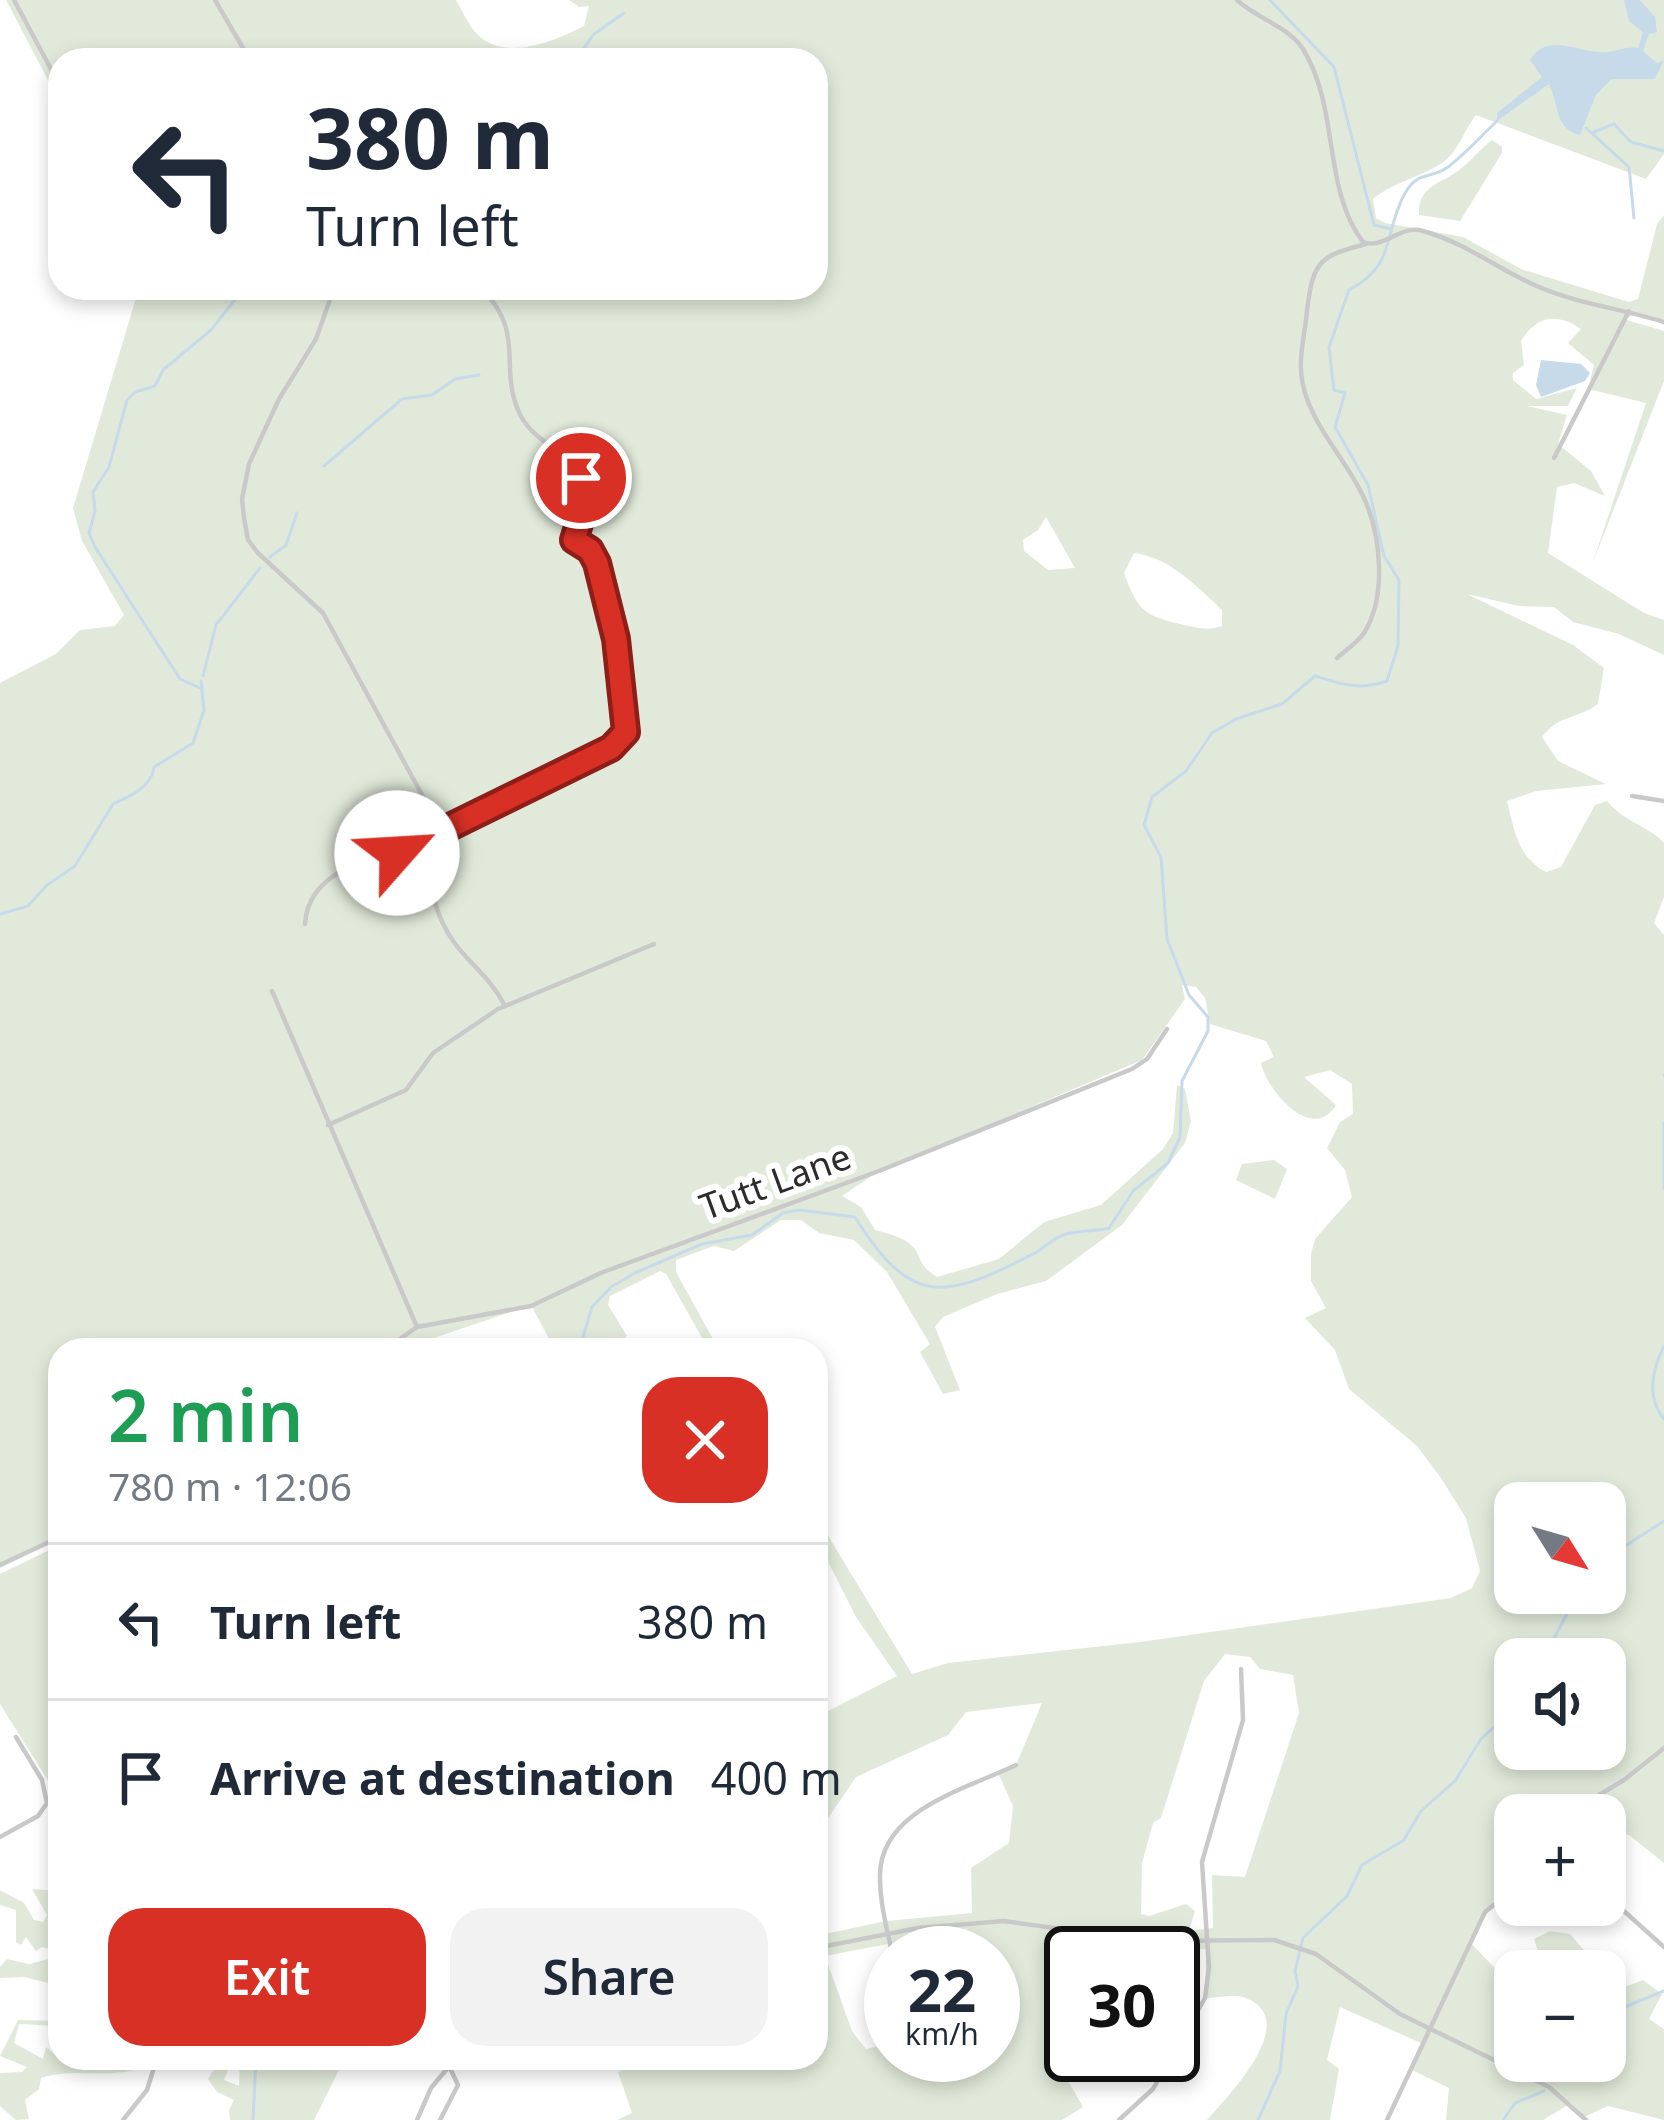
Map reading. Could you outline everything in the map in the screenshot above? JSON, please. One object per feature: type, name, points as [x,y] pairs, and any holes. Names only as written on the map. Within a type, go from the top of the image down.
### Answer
[{"type":"street","points":[[14,0],[48,64]]},
{"type":"street","points":[[215,0],[243,48]]},
{"type":"street","points":[[1237,0],[1289,34],[1304,51],[1323,94],[1344,210],[1366,244]]},
{"type":"street","points":[[1337,658],[1364,634],[1375,604],[1377,546],[1364,497],[1304,392],[1301,362],[1308,302],[1319,267],[1332,252],[1421,230],[1474,250],[1542,289],[1664,322]]},
{"type":"street","points":[[330,300],[316,339],[262,430],[249,464],[242,499],[248,540],[323,613],[420,789],[437,835],[434,886],[438,910],[458,953],[505,1006]]},
{"type":"street","points":[[305,924],[308,903],[323,882],[374,856],[405,851],[611,748],[626,726],[616,639],[597,563],[590,550],[574,540],[586,488],[571,464],[523,421],[514,400],[510,336],[489,300]]},
{"type":"street","points":[[1554,458],[1629,311]]},
{"type":"street","points":[[1632,796],[1664,801]]},
{"type":"street","points":[[328,1125],[406,1090],[433,1053],[505,1006],[654,944]]},
{"type":"street","points":[[272,991],[417,1328]]},
{"type":"street","name":"Tutt Lane","points":[[402,1338],[417,1328],[531,1306],[603,1272],[1006,1121],[1132,1069],[1147,1059],[1167,1028]]},
{"type":"street","points":[[0,1565],[48,1543]]},
{"type":"street","points":[[1119,2120],[1154,2089],[1197,2017],[1207,1987],[1202,1862],[1243,1720],[1241,1669]]},
{"type":"street","points":[[0,1837],[38,1816],[47,1803],[42,1780],[16,1737]]},
{"type":"street","points":[[1601,1794],[1664,1748]]},
{"type":"street","points":[[887,1926],[879,1875],[895,1832],[921,1810],[1016,1765]]},
{"type":"street","points":[[1387,2120],[1428,2028],[1486,1912],[1494,1905]]},
{"type":"street","points":[[1626,1913],[1664,1947]]},
{"type":"street","points":[[964,1926],[1018,1921],[1131,1940],[1259,1938],[1297,1946],[1386,2006],[1549,2086],[1586,2120]]},
{"type":"street","points":[[828,1946],[864,1938]]},
{"type":"street","points":[[123,2120],[147,2090],[153,2070]]},
{"type":"street","points":[[417,2120],[429,2092],[446,2070]]},
{"type":"street","points":[[440,2120],[458,2085],[451,2070]]},
{"type":"green space","points":[[6,0],[456,0],[487,42],[515,48],[48,48],[48,80]]},
{"type":"green space","points":[[569,0],[1664,0],[1664,154],[1646,179],[1476,115],[1442,163],[1373,199],[1376,218],[1385,223],[1463,237],[1521,269],[1629,302],[1638,299],[1657,224],[1664,215],[1664,320],[1641,313],[1623,319],[1664,331],[1664,381],[1593,562],[1646,403],[1588,389],[1594,365],[1568,343],[1581,329],[1555,319],[1533,326],[1521,341],[1524,365],[1513,373],[1513,380],[1536,399],[1577,388],[1568,406],[1527,406],[1567,415],[1558,444],[1591,471],[1605,496],[1574,483],[1557,487],[1548,553],[1644,613],[1664,620],[1664,655],[1619,634],[1573,622],[1554,607],[1519,606],[1467,594],[1573,645],[1604,668],[1598,704],[1555,725],[1542,737],[1558,761],[1606,784],[1536,791],[1507,801],[1529,859],[1546,872],[1561,867],[1595,805],[1607,801],[1664,843],[1664,897],[1654,923],[1664,935],[1664,1863],[1626,1834],[1626,1794],[1494,1794],[1494,1902],[1470,1942],[1494,1967],[1494,2082],[1626,2082],[1626,1987],[1643,1980],[1662,1994],[1649,2019],[1664,2029],[1664,2120],[1608,2106],[1584,2117],[1571,2103],[1543,2120],[1446,2120],[1449,2088],[1410,2069],[1421,2043],[1340,2007],[1327,2060],[1339,2069],[1330,2120],[1207,2120],[1256,2057],[1266,2022],[1260,2007],[1243,1997],[1205,1998],[1206,1949],[1200,1949],[1200,1930],[1213,1928],[1212,1875],[1245,1877],[1299,1713],[1293,1675],[1260,1669],[1250,1657],[1225,1654],[1204,1681],[1142,1863],[1141,1914],[1149,1916],[1186,1904],[1195,1911],[1190,1926],[1044,1926],[1044,2082],[1069,2082],[1083,2107],[1062,2120],[617,2120],[632,2113],[618,2072],[623,2070],[828,2070],[828,1964],[852,2031],[864,2046],[864,2082],[1020,2082],[1020,1926],[864,1926],[864,1949],[828,1955],[828,1933],[886,1921],[972,1913],[971,1868],[1009,1843],[1013,1806],[998,1773],[1016,1765],[1042,1703],[966,1712],[948,1735],[856,1777],[828,1818],[828,1711],[897,1676],[856,1617],[828,1562],[828,1536],[912,1674],[948,1663],[1140,1642],[1451,1598],[1472,1588],[1480,1571],[1466,1518],[1417,1446],[1349,1389],[1335,1350],[1305,1318],[1326,1308],[1311,1281],[1315,1239],[1352,1197],[1345,1170],[1327,1148],[1340,1122],[1353,1114],[1352,1084],[1330,1070],[1304,1077],[1336,1105],[1326,1116],[1315,1119],[1292,1109],[1265,1074],[1261,1063],[1274,1057],[1266,1041],[1210,1024],[1205,998],[1196,987],[1182,985],[1185,999],[1142,1060],[879,1171],[842,1196],[861,1207],[875,1230],[912,1246],[937,1277],[999,1259],[1044,1222],[1101,1205],[1163,1149],[1173,1133],[1177,1085],[1185,1089],[1191,1121],[1185,1143],[1122,1225],[1046,1281],[997,1294],[943,1317],[935,1327],[960,1390],[943,1394],[920,1352],[930,1344],[887,1272],[854,1240],[819,1233],[801,1220],[781,1220],[734,1251],[714,1246],[676,1260],[676,1272],[712,1338],[702,1338],[660,1271],[610,1296],[608,1305],[625,1338],[549,1338],[531,1305],[434,1338],[48,1338],[48,1544],[0,1568],[0,683],[56,654],[80,630],[115,626],[124,615],[82,541],[73,508],[135,300],[828,300],[828,48],[515,48],[544,43],[584,26],[589,6],[579,7]],"holes":[[[1046,517],[1075,568],[1048,570],[1024,551],[1023,540]],[[1134,553],[1159,560],[1182,574],[1222,610],[1222,626],[1203,628],[1160,619],[1145,610],[1124,573]]]},
{"type":"green space","points":[[1492,140],[1502,147],[1502,153],[1460,221],[1419,215],[1427,190],[1463,167]]},
{"type":"green space","points":[[1274,1160],[1287,1169],[1275,1199],[1236,1180],[1242,1164]]},
{"type":"green space","points":[[48,1551],[48,1781],[0,1704],[0,1574]]},
{"type":"green space","points":[[32,1889],[48,1890],[48,1948],[36,1951],[26,1937],[21,1945],[16,1942],[16,1910],[0,1905],[0,1890],[24,1903],[34,1920],[43,1922],[47,1915]]},
{"type":"green space","points":[[1550,1931],[1570,1934],[1584,1950],[1538,1950],[1534,1939]]},
{"type":"green space","points":[[7,1959],[29,1964],[48,1959],[48,1983],[0,1978],[0,1967]]},
{"type":"green space","points":[[18,2020],[48,2021],[48,2025],[19,2024],[14,2043],[43,2059],[48,2048],[48,2070],[133,2070],[41,2078],[39,2089],[25,2100],[29,2119],[16,2120],[0,2106],[0,2073],[22,2072],[27,2067],[0,2056]]},
{"type":"green space","points":[[214,2070],[228,2070],[224,2080],[239,2086],[240,2070],[339,2070],[314,2120],[230,2120],[234,2100],[217,2092],[208,2079]]},
{"type":"water","points":[[1624,0],[1640,0],[1655,17],[1657,32],[1649,34],[1643,51],[1657,63],[1664,60],[1655,79],[1612,79],[1596,95],[1580,135],[1561,121],[1549,84],[1497,121],[1497,113],[1542,77],[1530,60],[1537,51],[1555,45],[1597,52],[1638,48],[1643,32],[1629,21]]},
{"type":"water","points":[[1541,360],[1581,364],[1590,373],[1585,381],[1541,397],[1536,385]]},
{"type":"waterway","points":[[1270,0],[1334,67],[1374,225],[1391,229]]},
{"type":"waterway","points":[[584,48],[593,35],[624,13]]},
{"type":"waterway","points":[[583,1338],[592,1307],[611,1287],[702,1244],[752,1235],[783,1213],[799,1210],[855,1217],[875,1246],[912,1280],[931,1287],[952,1286],[1001,1270],[1063,1235],[1109,1228],[1133,1191],[1168,1163],[1180,1137],[1182,1081],[1208,1031],[1208,1017],[1189,995],[1167,939],[1161,857],[1144,825],[1152,797],[1186,771],[1212,733],[1236,719],[1282,704],[1315,676],[1358,686],[1387,681],[1398,646],[1399,580],[1384,556],[1368,485],[1335,427],[1345,393],[1334,390],[1329,347],[1349,290],[1382,260],[1409,187],[1448,167],[1497,121]]},
{"type":"waterway","points":[[1594,132],[1614,124],[1631,142],[1664,151]]},
{"type":"waterway","points":[[1586,128],[1629,167],[1634,218]]},
{"type":"waterway","points":[[200,688],[180,679],[89,533],[95,511],[93,492],[109,467],[127,400],[155,386],[163,370],[211,330],[235,300]]},
{"type":"waterway","points":[[324,466],[402,399],[432,395],[455,379],[479,375]]},
{"type":"waterway","points":[[270,557],[286,545],[297,513]]},
{"type":"waterway","points":[[203,676],[216,625],[260,568]]},
{"type":"waterway","points":[[0,914],[28,906],[47,885],[75,866],[113,804],[139,790],[154,767],[193,743],[204,710],[201,681]]},
{"type":"waterway","points":[[1664,1123],[1664,1188]]},
{"type":"waterway","points":[[1664,1346],[1653,1383],[1655,1402],[1664,1419]]},
{"type":"waterway","points":[[1626,1545],[1664,1521]]},
{"type":"waterway","points":[[1554,1638],[1567,1614]]},
{"type":"waterway","points":[[1258,2120],[1280,2071],[1286,2014],[1298,1986],[1295,1971],[1303,1938],[1347,1896],[1362,1865],[1404,1840],[1421,1811],[1455,1781],[1494,1727]]},
{"type":"waterway","points":[[1626,2007],[1664,1991]]},
{"type":"waterway","points":[[253,2120],[255,2070]]},
{"type":"waterway","points":[[1503,2120],[1515,2103],[1544,2091]]},
{"type":"route","points":[[397,853],[611,748],[626,732],[616,639],[597,563],[594,554],[574,540],[587,498],[581,478]]}]
